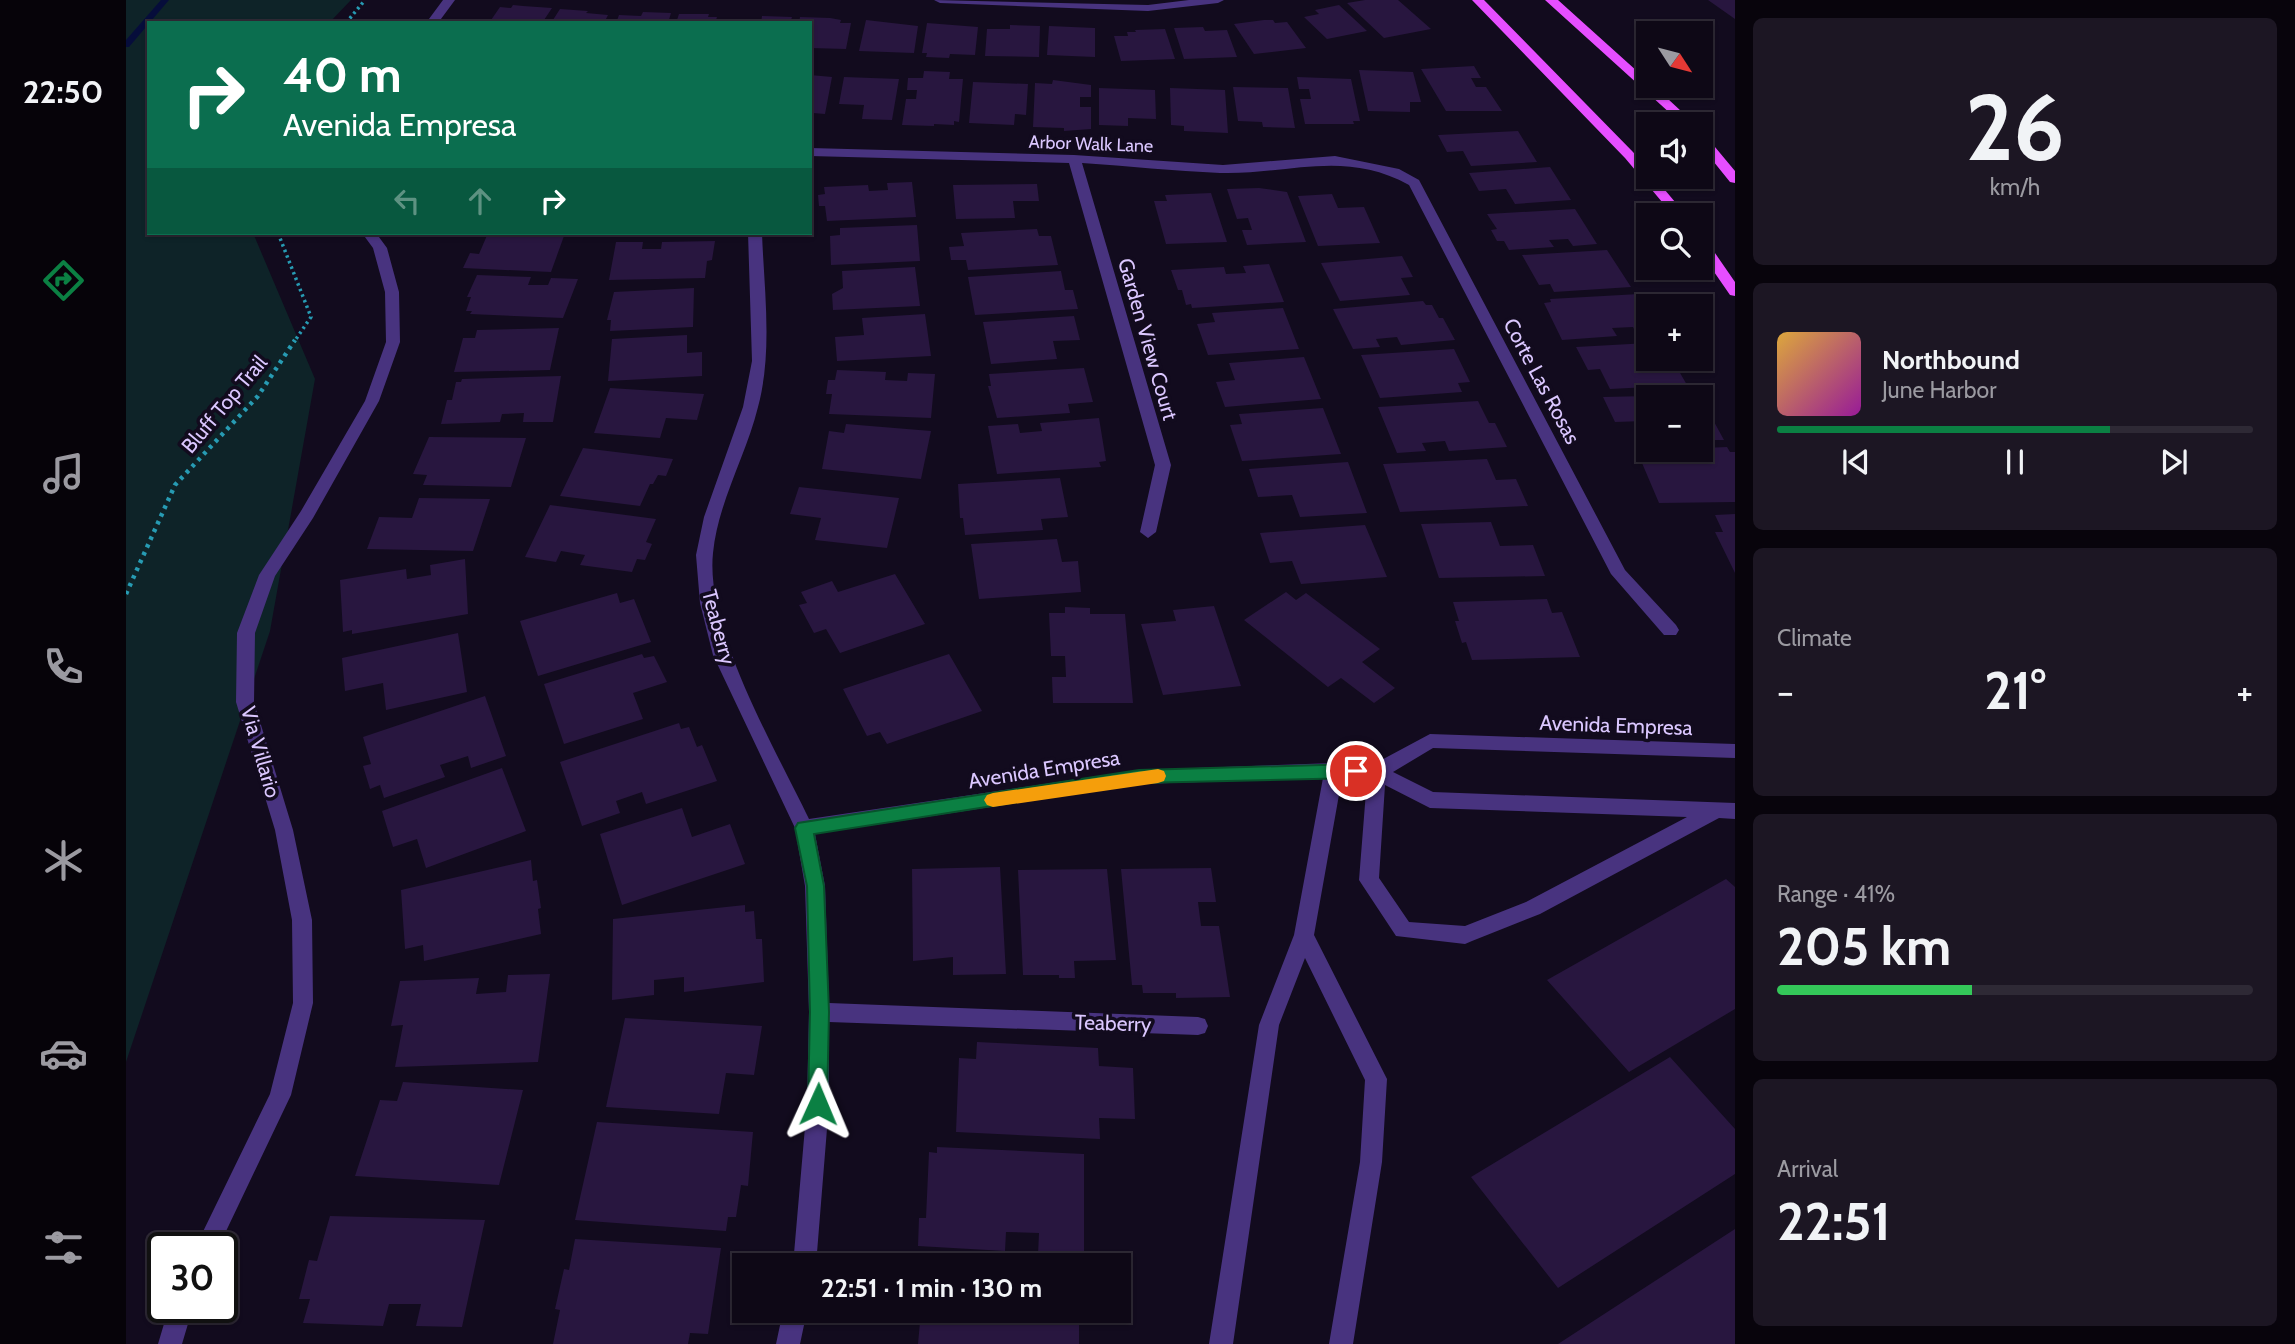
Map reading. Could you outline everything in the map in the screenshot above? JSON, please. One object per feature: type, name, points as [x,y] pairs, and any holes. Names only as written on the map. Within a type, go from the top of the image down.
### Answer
[{"type":"main road","points":[[1478,0],[1620,146],[1670,203]]},
{"type":"main road","points":[[1552,0],[1676,112]]},
{"type":"main road","points":[[1713,152],[1735,179]]},
{"type":"main road","points":[[1713,260],[1735,292]]},
{"type":"street","points":[[433,21],[449,0]]},
{"type":"street","points":[[940,0],[1148,8],[1218,0]]},
{"type":"street","name":"Arbor Walk Lane","points":[[812,152],[1074,159],[1223,169],[1335,160],[1369,165]]},
{"type":"street","name":"Garden View Court","points":[[1074,159],[1163,465],[1148,532]]},
{"type":"street","name":"Corte Las Rosas","points":[[1369,165],[1394,172],[1415,183],[1619,574],[1670,630]]},
{"type":"street","name":"Via Villario","points":[[214,1232],[280,1095],[303,1003],[302,920],[284,830],[245,702],[246,633],[267,575],[307,514],[372,401],[393,342],[392,292],[380,248],[370,235]]},
{"type":"street","name":"Teaberry","points":[[755,235],[759,361],[751,407],[712,517],[704,555],[708,603],[722,655],[804,828],[816,886],[820,1012],[818,1104],[805,1253]]},
{"type":"street","name":"Avenida Empresa","points":[[1377,772],[1430,741],[1735,751]]},
{"type":"street","points":[[1221,1344],[1269,1026],[1304,935],[1334,770]]},
{"type":"street","name":"Avenida Empresa","points":[[804,828],[1139,777],[1334,770],[1377,772],[1430,800],[1726,811]]},
{"type":"street","points":[[1377,772],[1369,880],[1403,930],[1465,935],[1533,908],[1726,811]]},
{"type":"street","points":[[1304,935],[1376,1079],[1371,1162],[1341,1344]]},
{"type":"street","name":"Teaberry","points":[[820,1012],[1198,1026]]},
{"type":"street","points":[[170,1344],[176,1323]]},
{"type":"street","points":[[788,1344],[792,1323]]},
{"type":"path","points":[[348,21],[365,0]]},
{"type":"path","name":"Bluff Top Trail","points":[[126,594],[175,485],[258,396],[311,317],[279,235]]},
{"type":"green space","points":[[126,0],[351,0],[331,21],[147,21],[147,235],[254,235],[315,379],[270,631],[126,1062]]},
{"type":"building","points":[[1398,0],[1431,29],[1384,38],[1347,3]]},
{"type":"building","points":[[1708,0],[1735,0],[1735,19]]},
{"type":"building","points":[[513,5],[552,8],[543,21],[490,21],[500,7],[511,8]]},
{"type":"building","points":[[1339,5],[1367,31],[1327,39],[1304,17],[1319,14],[1315,10]]},
{"type":"building","points":[[560,9],[608,15],[605,21],[552,21]]},
{"type":"building","points":[[643,12],[671,13],[669,21],[617,21],[619,15],[641,16]]},
{"type":"building","points":[[679,14],[709,14],[708,17],[717,17],[716,21],[677,21]]},
{"type":"building","points":[[762,16],[792,17],[791,21],[761,21]]},
{"type":"building","points":[[800,17],[830,18],[841,20],[840,23],[851,23],[846,49],[812,48],[812,21],[799,21]]},
{"type":"building","points":[[866,20],[918,26],[914,53],[859,51]]},
{"type":"building","points":[[1264,20],[1287,22],[1306,48],[1254,54],[1234,24]]},
{"type":"building","points":[[927,23],[978,27],[975,55],[926,57],[927,53],[922,53]]},
{"type":"building","points":[[1010,25],[1040,26],[1039,57],[985,56],[987,29],[1010,29]]},
{"type":"building","points":[[1049,26],[1095,28],[1095,57],[1047,55]]},
{"type":"building","points":[[1203,27],[1205,31],[1227,30],[1237,57],[1184,59],[1174,28]]},
{"type":"building","points":[[1165,29],[1175,59],[1121,61],[1114,36],[1128,36],[1127,32],[1136,32],[1135,30]]},
{"type":"building","points":[[1474,66],[1481,78],[1471,78],[1476,87],[1486,87],[1502,111],[1446,111],[1421,69]]},
{"type":"building","points":[[1359,70],[1413,72],[1421,102],[1410,102],[1410,112],[1368,111]]},
{"type":"building","points":[[924,71],[950,72],[949,79],[963,79],[959,122],[954,121],[954,125],[902,125],[906,99],[916,99],[917,90],[907,90],[908,78],[923,78]]},
{"type":"building","points":[[812,75],[832,77],[825,114],[813,113],[812,120]]},
{"type":"building","points":[[844,77],[899,79],[892,120],[862,119],[864,105],[839,104]]},
{"type":"building","points":[[1297,77],[1351,79],[1360,121],[1353,121],[1354,124],[1305,124],[1300,99],[1311,99],[1309,89],[1299,89]]},
{"type":"building","points":[[1053,80],[1091,85],[1091,97],[1080,97],[1080,107],[1091,107],[1091,129],[1064,131],[1064,128],[1033,127],[1035,83],[1052,84]]},
{"type":"building","points":[[973,82],[1028,84],[1026,115],[1015,114],[1014,125],[969,123]]},
{"type":"building","points":[[1233,87],[1288,88],[1295,128],[1263,127],[1262,122],[1238,121]]},
{"type":"building","points":[[1099,88],[1155,90],[1156,119],[1128,118],[1128,126],[1099,125]]},
{"type":"building","points":[[1170,88],[1225,90],[1228,133],[1184,131],[1184,126],[1171,125]]},
{"type":"building","points":[[1518,131],[1537,162],[1471,166],[1463,151],[1447,152],[1438,135]]},
{"type":"building","points":[[1550,167],[1571,200],[1515,204],[1506,189],[1479,191],[1469,173]]},
{"type":"building","points":[[912,182],[916,217],[827,221],[825,206],[819,206],[818,195],[825,194],[824,187],[868,185],[869,191],[888,190],[887,183]]},
{"type":"building","points":[[1037,184],[1039,201],[1013,201],[1015,218],[956,219],[953,185]]},
{"type":"building","points":[[1259,188],[1287,192],[1306,242],[1247,245],[1242,230],[1252,230],[1248,218],[1237,219],[1227,189]]},
{"type":"building","points":[[1211,193],[1227,242],[1166,244],[1154,201],[1167,201],[1165,195]]},
{"type":"building","points":[[1332,194],[1338,208],[1364,207],[1380,243],[1318,246],[1298,196]]},
{"type":"building","points":[[1575,209],[1597,244],[1573,246],[1568,239],[1549,240],[1554,247],[1509,250],[1504,241],[1497,241],[1491,230],[1497,229],[1487,214]]},
{"type":"building","points":[[917,225],[920,261],[831,265],[830,236],[840,235],[840,228]]},
{"type":"building","points":[[1037,229],[1039,236],[1051,236],[1058,265],[968,270],[966,260],[951,260],[949,247],[964,246],[961,233]]},
{"type":"building","points":[[487,235],[564,236],[551,272],[463,268],[470,253],[479,254]]},
{"type":"building","points":[[715,241],[712,260],[707,261],[705,278],[609,280],[616,242],[643,242],[642,249],[661,249],[662,242]]},
{"type":"building","points":[[1607,250],[1631,287],[1554,292],[1550,284],[1539,285],[1522,255]]},
{"type":"building","points":[[1402,256],[1413,277],[1401,278],[1410,295],[1340,301],[1321,263]]},
{"type":"building","points":[[1269,264],[1284,302],[1192,308],[1191,304],[1186,305],[1182,290],[1178,290],[1171,270],[1224,267],[1226,274],[1246,273],[1243,266]]},
{"type":"building","points":[[915,267],[920,306],[833,310],[832,294],[843,288],[842,271]]},
{"type":"building","points":[[1061,271],[1065,290],[1073,290],[1078,309],[975,315],[968,277]]},
{"type":"building","points":[[477,275],[531,277],[528,285],[548,285],[551,278],[578,279],[563,318],[470,314],[472,311],[466,311],[471,297],[467,297]]},
{"type":"building","points":[[694,288],[693,327],[610,331],[611,320],[607,320],[614,292]]},
{"type":"building","points":[[1636,294],[1636,333],[1633,327],[1612,328],[1617,336],[1562,340],[1544,303],[1551,302],[1550,299]]},
{"type":"building","points":[[1423,301],[1426,305],[1432,305],[1439,318],[1443,318],[1455,340],[1401,345],[1397,337],[1376,339],[1380,347],[1353,349],[1333,309]]},
{"type":"building","points":[[1283,308],[1299,349],[1208,355],[1197,324],[1215,322],[1212,313]]},
{"type":"building","points":[[925,314],[931,356],[837,361],[835,337],[864,335],[862,318]]},
{"type":"building","points":[[1074,316],[1080,340],[1053,341],[1057,359],[991,364],[983,322]]},
{"type":"building","points":[[559,328],[550,370],[454,372],[463,338],[475,338],[477,330]]},
{"type":"building","points":[[687,335],[687,353],[702,352],[702,376],[608,381],[612,339]]},
{"type":"building","points":[[1636,344],[1636,371],[1679,371],[1687,385],[1636,385],[1636,388],[1610,389],[1600,369],[1588,370],[1576,347]]},
{"type":"building","points":[[1454,349],[1470,382],[1458,383],[1462,392],[1380,398],[1361,355]]},
{"type":"building","points":[[1304,357],[1321,399],[1225,407],[1216,382],[1235,380],[1229,363]]},
{"type":"building","points":[[1084,368],[1093,402],[1068,404],[1070,413],[997,418],[988,386],[991,386],[989,374]]},
{"type":"building","points":[[837,370],[886,372],[885,380],[907,381],[908,373],[935,374],[931,418],[829,414],[832,394],[826,394],[828,380],[835,380]]},
{"type":"building","points":[[561,376],[553,422],[523,422],[524,413],[502,414],[500,422],[441,424],[447,400],[452,400],[456,382],[461,382],[462,379]]},
{"type":"building","points":[[610,388],[704,394],[697,420],[666,418],[660,438],[594,433]]},
{"type":"building","points":[[1636,396],[1636,421],[1615,422],[1603,397]]},
{"type":"building","points":[[1478,401],[1489,423],[1495,423],[1507,447],[1449,451],[1445,441],[1422,443],[1426,451],[1397,453],[1378,407]]},
{"type":"building","points":[[1323,408],[1341,454],[1242,461],[1230,425],[1242,424],[1239,414]]},
{"type":"building","points":[[1099,418],[1106,461],[1099,462],[1101,467],[997,474],[988,426],[1018,424],[1020,433],[1042,431],[1040,423]]},
{"type":"building","points":[[1713,420],[1724,440],[1713,440]]},
{"type":"building","points":[[846,424],[931,431],[921,479],[822,469],[829,431],[844,433]]},
{"type":"building","points":[[429,437],[526,438],[511,487],[423,485],[427,475],[413,474]]},
{"type":"building","points":[[1727,447],[1730,452],[1735,452],[1735,502],[1659,503],[1642,463],[1713,462],[1713,448]]},
{"type":"building","points":[[583,448],[673,459],[666,476],[658,475],[653,484],[650,484],[640,506],[560,496]]},
{"type":"building","points":[[1487,459],[1496,480],[1516,479],[1528,506],[1400,512],[1383,464]]},
{"type":"building","points":[[1348,462],[1367,513],[1300,517],[1292,495],[1258,497],[1249,469]]},
{"type":"building","points":[[1060,478],[1068,517],[1041,519],[1043,530],[965,535],[963,518],[960,518],[958,484]]},
{"type":"building","points":[[799,487],[899,498],[887,548],[815,540],[821,518],[790,514]]},
{"type":"building","points":[[419,498],[490,499],[473,551],[367,549],[379,517],[412,518]]},
{"type":"building","points":[[550,505],[656,519],[646,542],[652,544],[645,560],[637,559],[632,572],[580,565],[585,555],[561,551],[556,562],[525,557]]},
{"type":"building","points":[[1735,514],[1735,573],[1715,532],[1723,532],[1715,515]]},
{"type":"building","points":[[1491,522],[1500,546],[1533,545],[1545,576],[1439,578],[1421,524]]},
{"type":"building","points":[[1365,525],[1387,577],[1301,584],[1292,561],[1270,563],[1260,533]]},
{"type":"building","points":[[1057,539],[1062,562],[1078,561],[1081,592],[979,599],[971,544]]},
{"type":"building","points":[[465,559],[468,614],[352,634],[352,630],[343,632],[340,580],[406,569],[407,579],[431,575],[430,565]]},
{"type":"building","points":[[895,574],[925,624],[840,653],[826,629],[814,633],[799,605],[807,603],[801,592],[832,581],[838,592]]},
{"type":"building","points":[[1286,592],[1296,600],[1306,593],[1380,649],[1362,662],[1395,688],[1374,703],[1341,678],[1328,687],[1244,620]]},
{"type":"building","points":[[617,593],[620,603],[634,599],[651,642],[538,676],[520,621]]},
{"type":"building","points":[[1547,599],[1552,613],[1562,612],[1580,657],[1472,660],[1466,642],[1462,643],[1455,621],[1459,621],[1453,602]]},
{"type":"building","points":[[1214,606],[1241,686],[1163,695],[1141,624],[1176,621],[1173,610]]},
{"type":"building","points":[[1065,607],[1090,608],[1090,614],[1125,614],[1133,703],[1053,703],[1052,677],[1066,677],[1065,656],[1051,656],[1049,613],[1065,613]]},
{"type":"building","points":[[458,633],[467,692],[386,710],[383,683],[345,691],[342,658]]},
{"type":"building","points":[[642,654],[644,658],[654,656],[667,682],[633,693],[643,719],[564,744],[544,684]]},
{"type":"building","points":[[949,654],[982,711],[887,744],[880,732],[867,736],[843,689]]},
{"type":"building","points":[[485,696],[506,756],[471,768],[468,756],[440,765],[445,777],[384,798],[380,785],[370,789],[363,766],[371,764],[363,737]]},
{"type":"building","points":[[679,723],[681,729],[689,727],[697,747],[702,745],[717,781],[646,804],[642,792],[616,801],[620,813],[582,826],[560,762]]},
{"type":"building","points":[[502,768],[526,831],[426,868],[417,839],[393,847],[382,811]]},
{"type":"building","points":[[682,808],[692,837],[730,824],[745,864],[622,905],[600,834]]},
{"type":"building","points":[[531,860],[533,881],[537,880],[541,908],[538,909],[541,934],[424,961],[423,945],[405,949],[401,890]]},
{"type":"building","points":[[1000,867],[1006,974],[953,975],[953,957],[913,961],[912,869]]},
{"type":"building","points":[[1211,868],[1216,902],[1198,902],[1201,926],[1219,926],[1230,997],[1176,998],[1176,993],[1143,993],[1142,985],[1132,985],[1121,869]]},
{"type":"building","points":[[1107,869],[1116,960],[1074,961],[1075,978],[1023,975],[1018,870]]},
{"type":"building","points":[[1726,879],[1735,887],[1735,1009],[1629,1072],[1547,980]]},
{"type":"building","points":[[745,905],[745,912],[754,911],[756,939],[762,939],[764,982],[684,992],[684,977],[654,980],[654,995],[612,1000],[613,919]]},
{"type":"building","points":[[550,974],[538,1062],[395,1067],[403,1025],[391,1026],[400,981],[479,978],[476,994],[506,992],[508,975]]},
{"type":"building","points":[[625,1018],[762,1026],[754,1075],[726,1073],[719,1114],[606,1107]]},
{"type":"building","points":[[977,1042],[1098,1048],[1099,1066],[1133,1068],[1135,1119],[1099,1118],[1100,1139],[956,1132],[959,1058],[976,1059]]},
{"type":"building","points":[[1670,1057],[1735,1129],[1735,1174],[1558,1288],[1471,1177]]},
{"type":"building","points":[[403,1082],[523,1090],[499,1185],[355,1176],[380,1100],[397,1101]]},
{"type":"building","points":[[597,1122],[753,1132],[748,1186],[741,1185],[736,1217],[728,1217],[726,1231],[575,1220]]},
{"type":"building","points":[[937,1147],[1084,1154],[1084,1253],[1038,1253],[1039,1233],[1006,1232],[1005,1251],[918,1246],[919,1218],[926,1218],[929,1152],[937,1153]]},
{"type":"building","points":[[330,1216],[485,1220],[462,1327],[416,1326],[421,1304],[389,1304],[383,1326],[303,1323],[310,1299],[299,1299],[309,1260],[317,1261]]},
{"type":"building","points":[[1735,1229],[1735,1344],[1558,1344]]},
{"type":"building","points":[[575,1239],[721,1248],[708,1334],[690,1333],[688,1344],[553,1344],[560,1310],[555,1309],[564,1269],[569,1270]]},
{"type":"building","points":[[920,1323],[1079,1323],[1079,1344],[918,1344]]},
{"type":"waterway","points":[[126,45],[165,0]]},
{"type":"slow traffic","points":[[993,800],[1158,776]]},
{"type":"route","points":[[818,1104],[820,1012],[816,886],[804,828],[1139,777],[1356,771]]}]
